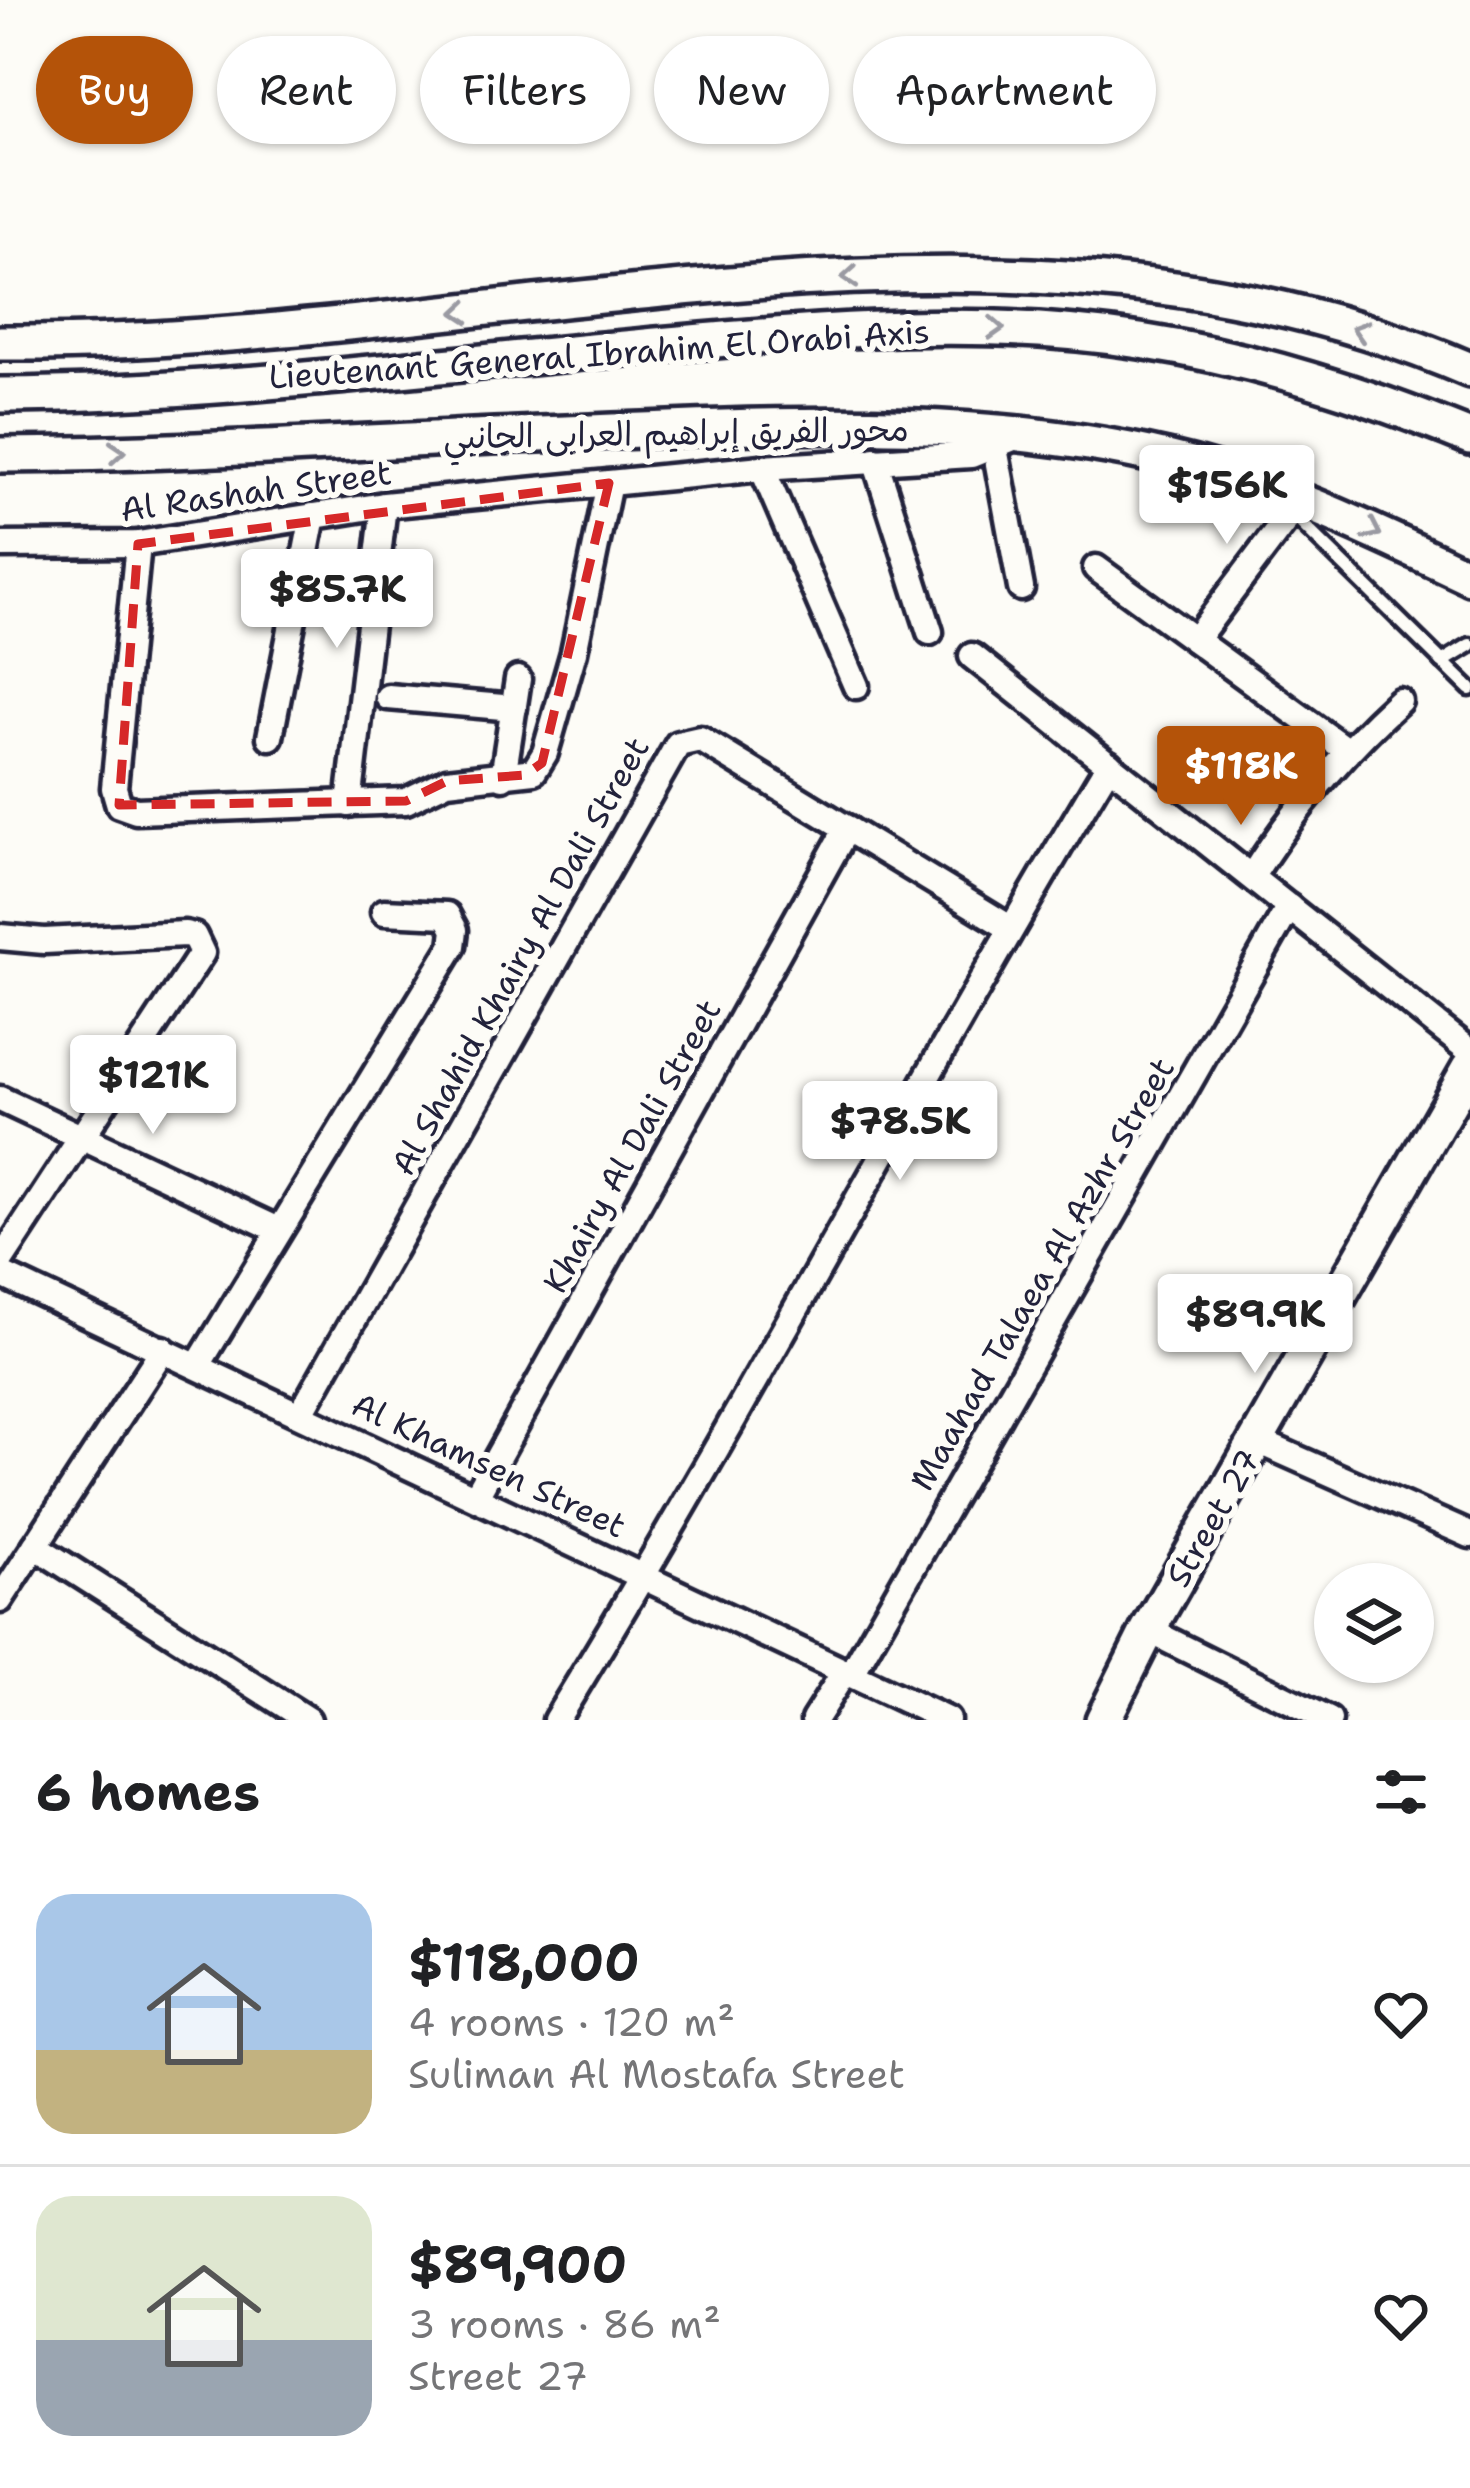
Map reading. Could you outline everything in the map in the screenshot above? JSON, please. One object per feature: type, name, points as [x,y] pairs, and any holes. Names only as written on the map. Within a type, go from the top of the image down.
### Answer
[{"type":"main road","name":"Lieutenant General Ibrahim El Orabi Axis","points":[[0,343],[140,341],[840,278],[983,274],[1125,282],[1251,304],[1325,320],[1470,370]]},
{"type":"main road","name":"Lieutenant General Ibrahim El Orabi Axis","points":[[0,395],[153,391],[829,329],[976,327],[1136,340],[1283,369],[1348,388],[1470,437]]},
{"type":"main road","name":"محور الفريق إبراهيم العرابى الجانبي","points":[[0,455],[850,422],[1166,458],[1470,577]]},
{"type":"main road","name":"Street 27","points":[[1102,1720],[1148,1630],[1470,1067]]},
{"type":"street","name":"Al Rashah Street","points":[[0,545],[139,544],[384,505],[762,468],[971,454],[1007,441]]},
{"type":"street","points":[[1007,441],[1021,588]]},
{"type":"street","points":[[875,460],[929,632]]},
{"type":"street","points":[[762,468],[856,686]]},
{"type":"street","points":[[139,544],[114,788],[119,805],[136,812],[406,802],[447,782],[534,771],[545,754],[574,652],[609,483]]},
{"type":"street","points":[[349,804],[384,505]]},
{"type":"street","points":[[1195,640],[1300,507]]},
{"type":"street","points":[[270,737],[313,516]]},
{"type":"street","points":[[1096,568],[1346,750]]},
{"type":"street","points":[[972,656],[1470,1051]]},
{"type":"street","points":[[503,777],[518,679]]},
{"type":"street","points":[[388,697],[514,708]]},
{"type":"street","points":[[1252,876],[1292,814],[1346,750],[1399,701]]},
{"type":"street","name":"Al Shahid Khairy Al Dali Street","points":[[301,1413],[678,744],[700,739],[1010,928]]},
{"type":"street","points":[[556,1720],[645,1575],[1010,928],[1109,764]]},
{"type":"street","name":"Khairy Al Dali Street","points":[[476,1496],[847,828]]},
{"type":"street","name":"Maahad Talaea Al Azhr Street","points":[[814,1720],[848,1673],[1289,907]]},
{"type":"street","points":[[198,1365],[454,946],[455,930],[447,915],[385,912]]},
{"type":"street","points":[[0,937],[44,941],[184,934],[200,944],[199,962],[0,1262]]},
{"type":"street","points":[[0,1099],[279,1230]]},
{"type":"street","name":"Al Khamsen Street","points":[[0,1274],[947,1720]]},
{"type":"street","points":[[0,1600],[163,1348]]},
{"type":"street","points":[[1258,1441],[1470,1535]]},
{"type":"street","points":[[35,1546],[308,1720]]},
{"type":"street","points":[[1148,1630],[1329,1720]]},
{"type":"lane","points":[[1300,507],[1470,689]]},
{"type":"lane","points":[[1442,662],[1470,645]]},
{"type":"highlighted area","points":[[609,483],[542,763],[525,775],[447,781],[406,801],[119,805],[138,544]]}]
